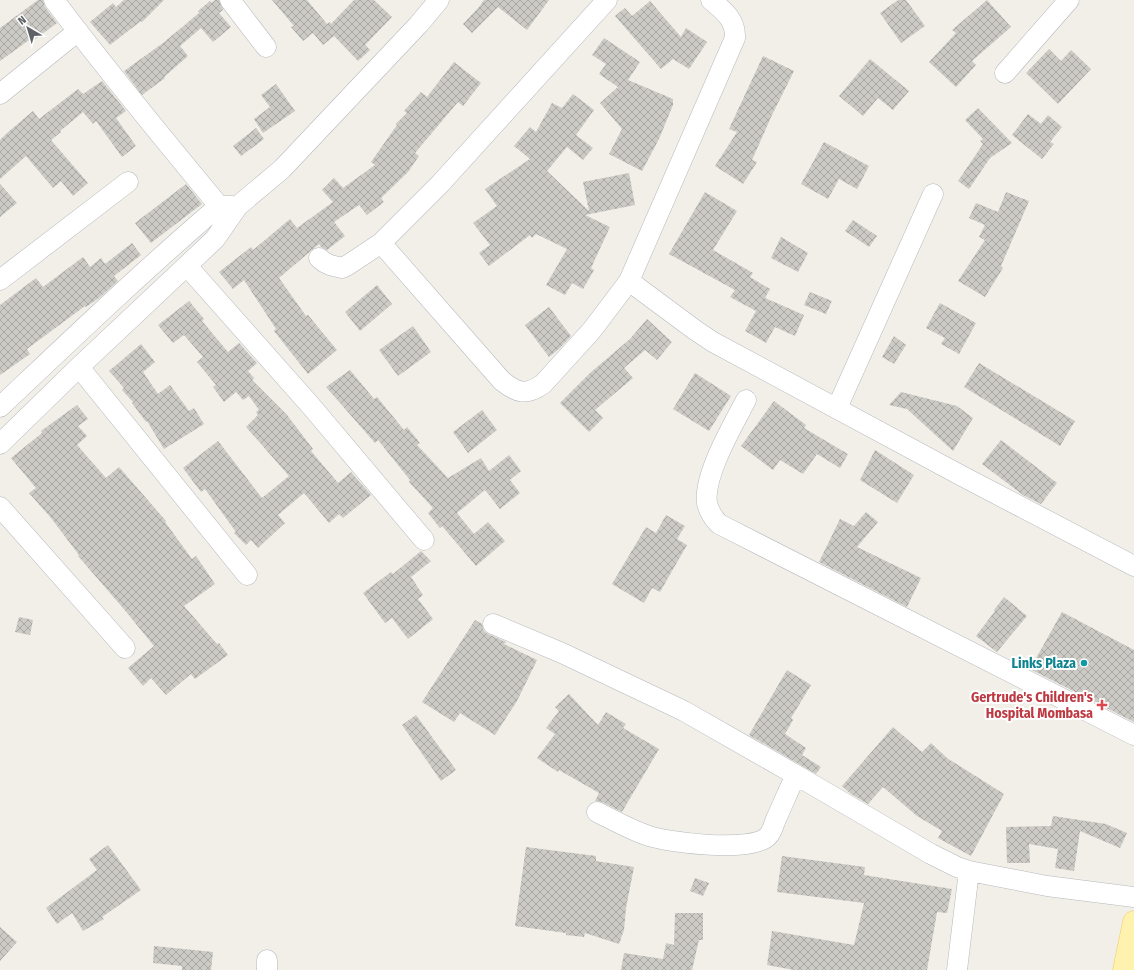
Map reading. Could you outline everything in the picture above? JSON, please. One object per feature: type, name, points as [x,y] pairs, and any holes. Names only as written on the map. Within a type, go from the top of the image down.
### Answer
[{"type":"main road","points":[[1128,969],[1134,922]]},
{"type":"street","points":[[54,0],[78,31],[229,206]]},
{"type":"street","points":[[230,0],[266,47]]},
{"type":"street","points":[[0,407],[178,241],[282,169],[440,0]]},
{"type":"street","points":[[319,258],[330,265],[342,268],[381,242],[440,184],[607,0]]},
{"type":"street","points":[[381,242],[502,381],[522,392],[535,390],[543,384],[592,330],[629,281],[736,38],[733,21],[712,0]]},
{"type":"street","points":[[1005,73],[1069,0]]},
{"type":"street","points":[[0,94],[78,31]]},
{"type":"street","points":[[0,280],[128,182]]},
{"type":"street","points":[[837,408],[933,194]]},
{"type":"street","points":[[0,444],[79,367],[215,239],[229,206]]},
{"type":"street","points":[[187,266],[311,406],[424,540]]},
{"type":"street","points":[[629,281],[713,342],[962,476],[1134,566]]},
{"type":"street","points":[[79,367],[247,575]]},
{"type":"street","points":[[746,400],[715,463],[709,480],[706,495],[707,504],[712,517],[719,524],[1134,735]]},
{"type":"street","points":[[0,507],[125,648]]},
{"type":"street","points":[[493,624],[562,653],[684,711],[945,862],[970,871],[1047,886],[1134,897]]},
{"type":"street","points":[[597,812],[647,836],[664,840],[717,844],[753,844],[769,836],[796,775]]},
{"type":"street","points":[[958,970],[970,871]]},
{"type":"building","points":[[38,0],[43,0],[45,7],[57,23],[34,40],[32,38],[0,61],[0,28]]},
{"type":"building","points":[[124,0],[164,0],[142,22],[141,21],[110,45],[90,22],[113,3],[116,7]]},
{"type":"building","points":[[215,0],[219,0],[223,10],[219,13],[231,27],[213,42],[201,28],[180,46],[188,56],[164,77],[165,78],[142,95],[124,71],[163,43],[199,13],[198,11],[210,1],[211,3]]},
{"type":"building","points":[[272,0],[307,0],[327,24],[330,22],[331,24],[354,0],[374,0],[392,17],[365,45],[370,50],[358,61],[334,36],[323,45],[313,33],[303,41],[291,27],[294,26]]},
{"type":"building","points":[[484,0],[549,0],[527,30],[498,7],[472,33],[463,24]]},
{"type":"building","points":[[898,0],[906,0],[925,26],[901,43],[880,13]]},
{"type":"building","points":[[987,0],[1011,27],[972,61],[976,65],[956,87],[929,62],[956,33],[952,30]]},
{"type":"building","points":[[650,1],[681,37],[686,28],[707,42],[689,69],[673,59],[661,69],[615,16],[625,8],[632,16]]},
{"type":"building","points":[[604,38],[640,62],[628,80],[673,99],[673,105],[659,139],[642,171],[609,154],[622,129],[600,103],[618,87],[599,74],[606,64],[592,55]]},
{"type":"building","points":[[1049,49],[1061,61],[1071,50],[1091,69],[1058,104],[1026,73]]},
{"type":"building","points":[[763,56],[794,71],[752,160],[757,162],[743,184],[715,166],[737,132],[729,129]]},
{"type":"building","points":[[870,59],[909,91],[893,110],[878,98],[863,116],[839,96]]},
{"type":"building","points":[[454,62],[481,83],[463,106],[458,102],[415,153],[419,156],[408,172],[381,198],[384,202],[367,215],[359,205],[334,222],[345,236],[327,250],[319,244],[279,278],[306,316],[308,315],[337,350],[308,374],[274,331],[276,329],[244,280],[233,289],[219,272],[251,247],[253,250],[290,219],[297,228],[333,202],[322,190],[334,178],[343,188],[375,165],[371,162],[397,125],[396,124],[407,113],[404,111],[421,92],[427,97]]},
{"type":"building","points":[[102,81],[126,111],[116,118],[136,146],[122,157],[96,121],[93,124],[83,112],[51,140],[88,183],[73,196],[61,181],[53,188],[26,156],[0,179],[0,140],[7,133],[33,111],[39,119],[78,89],[83,94]]},
{"type":"building","points":[[276,84],[295,111],[263,133],[254,119],[270,107],[261,95]]},
{"type":"building","points":[[573,94],[594,110],[576,135],[593,148],[583,160],[567,147],[547,171],[589,211],[583,182],[629,173],[635,205],[585,215],[610,227],[591,268],[594,270],[583,289],[572,283],[565,295],[546,285],[567,249],[536,234],[532,238],[530,235],[489,266],[479,253],[490,245],[473,223],[497,206],[485,189],[530,159],[514,146],[530,127],[536,132],[552,103],[562,108]]},
{"type":"building","points":[[978,108],[1012,143],[990,158],[969,189],[958,181],[983,144],[980,141],[983,139],[965,120]]},
{"type":"building","points":[[1028,114],[1041,124],[1048,115],[1062,127],[1050,142],[1054,144],[1042,159],[1012,135]]},
{"type":"building","points":[[256,128],[264,139],[241,156],[233,146]]},
{"type":"building","points":[[824,142],[869,166],[857,189],[839,179],[828,199],[801,184]]},
{"type":"building","points":[[0,184],[17,203],[0,217]]},
{"type":"building","points":[[186,184],[202,204],[151,243],[135,223]]},
{"type":"building","points":[[705,192],[737,211],[713,250],[753,273],[750,277],[770,289],[765,298],[804,315],[795,336],[775,327],[766,343],[745,331],[756,311],[730,297],[735,290],[669,254]]},
{"type":"building","points":[[1006,192],[1029,201],[1001,266],[1003,268],[985,297],[958,281],[985,240],[979,237],[985,225],[969,218],[976,203],[998,212]]},
{"type":"building","points":[[853,220],[877,236],[869,247],[845,231]]},
{"type":"building","points":[[781,237],[808,253],[798,272],[771,258]]},
{"type":"building","points":[[132,243],[141,255],[114,276],[118,281],[99,298],[86,307],[85,306],[27,349],[30,354],[0,375],[0,305],[36,278],[43,287],[83,257],[90,267],[101,258],[105,264]]},
{"type":"building","points":[[377,285],[392,304],[360,331],[345,312]]},
{"type":"building","points":[[810,292],[832,301],[826,314],[804,305]]},
{"type":"building","points":[[189,301],[204,319],[202,321],[228,352],[239,343],[257,363],[248,371],[254,378],[252,380],[287,415],[313,449],[311,451],[338,483],[351,472],[371,495],[343,518],[339,514],[329,523],[304,493],[278,515],[285,523],[258,548],[251,540],[246,545],[234,533],[236,532],[205,489],[201,492],[183,468],[218,441],[262,498],[289,476],[246,427],[258,415],[256,412],[259,410],[249,396],[243,400],[236,392],[224,402],[213,387],[216,385],[197,362],[203,357],[184,335],[173,343],[158,325]]},
{"type":"building","points":[[940,303],[976,323],[959,354],[941,344],[945,338],[926,328]]},
{"type":"building","points":[[549,307],[571,336],[549,357],[525,325]]},
{"type":"building","points":[[647,319],[672,342],[657,360],[645,350],[624,368],[633,378],[595,410],[603,418],[589,432],[560,403],[590,373],[630,339]]},
{"type":"building","points":[[413,326],[431,352],[398,376],[379,350]]},
{"type":"building","points":[[894,336],[906,345],[894,364],[882,357]]},
{"type":"building","points":[[141,344],[155,362],[143,372],[158,394],[170,385],[189,411],[194,408],[204,424],[164,449],[147,421],[146,422],[132,403],[133,402],[122,390],[124,388],[109,371]]},
{"type":"building","points":[[979,363],[1075,421],[1060,446],[964,387]]},
{"type":"building","points":[[350,370],[374,399],[377,397],[404,430],[407,427],[420,443],[417,445],[448,478],[481,458],[489,471],[509,455],[521,471],[510,480],[520,493],[500,509],[485,490],[457,513],[474,534],[488,522],[505,541],[476,566],[442,526],[440,528],[428,513],[433,508],[409,482],[410,480],[378,440],[375,443],[326,387]]},
{"type":"building","points":[[695,373],[731,396],[709,431],[673,409]]},
{"type":"building","points":[[901,392],[957,406],[973,418],[953,451],[907,409],[889,405]]},
{"type":"building","points":[[774,401],[806,425],[804,428],[848,454],[840,468],[817,454],[803,474],[780,460],[773,470],[741,446]]},
{"type":"building","points":[[77,405],[88,419],[78,426],[87,436],[77,445],[106,478],[119,467],[166,521],[165,522],[192,559],[196,556],[215,584],[184,606],[217,644],[219,643],[228,655],[195,679],[191,674],[166,695],[151,678],[143,686],[128,668],[154,646],[78,556],[79,555],[51,518],[29,493],[36,488],[11,458],[42,433],[41,431]]},
{"type":"building","points":[[482,410],[497,430],[468,453],[453,432]]},
{"type":"building","points":[[1001,440],[1057,483],[1041,504],[1023,495],[982,464]]},
{"type":"building","points":[[875,450],[914,475],[897,503],[860,480]]},
{"type":"building","points":[[866,512],[878,522],[857,547],[921,578],[907,607],[819,562],[840,519],[854,526]]},
{"type":"building","points":[[666,515],[685,526],[677,539],[687,545],[660,592],[652,588],[644,603],[612,584],[646,527],[656,533]]},
{"type":"building","points":[[421,551],[431,561],[411,577],[423,595],[418,599],[433,619],[408,639],[392,618],[385,623],[363,593],[391,572],[393,574]]},
{"type":"building","points":[[1004,597],[1027,616],[997,652],[976,636]]},
{"type":"building","name":"Links Plaza","points":[[1062,612],[1134,650],[1134,722],[1030,669]]},
{"type":"building","points":[[19,617],[33,620],[30,635],[15,632]]},
{"type":"building","points":[[475,620],[482,624],[484,631],[488,634],[506,642],[504,644],[537,660],[517,701],[495,735],[460,713],[454,722],[422,702]]},
{"type":"building","points":[[787,670],[811,685],[791,718],[793,720],[785,734],[806,748],[802,755],[821,767],[816,774],[749,735]]},
{"type":"building","points":[[569,694],[598,725],[606,712],[626,724],[623,728],[659,749],[622,812],[602,802],[595,801],[599,793],[559,770],[558,772],[537,758],[555,734],[546,728],[559,711],[555,707]]},
{"type":"building","points":[[416,715],[456,770],[441,781],[402,725]]},
{"type":"building","points":[[893,727],[922,752],[931,743],[947,758],[1004,794],[971,856],[938,838],[942,831],[917,816],[883,787],[868,804],[851,794],[842,786]]},
{"type":"building","points":[[1053,816],[1106,824],[1127,833],[1120,848],[1080,831],[1074,871],[1055,868],[1058,849],[1029,844],[1030,863],[1007,863],[1006,827],[1051,826]]},
{"type":"building","points":[[108,845],[141,890],[102,917],[104,919],[83,931],[72,913],[57,924],[46,908],[97,870],[89,859]]},
{"type":"building","points":[[526,847],[596,856],[596,861],[634,867],[626,908],[624,930],[619,944],[585,933],[584,937],[515,926]]},
{"type":"building","points":[[782,856],[865,867],[864,875],[952,889],[947,913],[937,912],[927,970],[794,970],[767,965],[772,931],[854,945],[864,903],[777,892]]},
{"type":"building","points":[[695,878],[709,883],[703,896],[690,891]]},
{"type":"building","points":[[675,913],[703,913],[703,940],[699,940],[692,970],[621,970],[624,953],[663,959],[666,943],[674,945]]},
{"type":"building","points":[[0,927],[17,942],[0,961]]},
{"type":"building","points":[[154,946],[213,952],[211,970],[182,970],[182,966],[153,963]]},
{"type":"place","name":"Links Plaza","points":[[1084,663]]},
{"type":"place","name":"Gertrude's Children's Hospital Mombasa","points":[[1102,705]]}]
